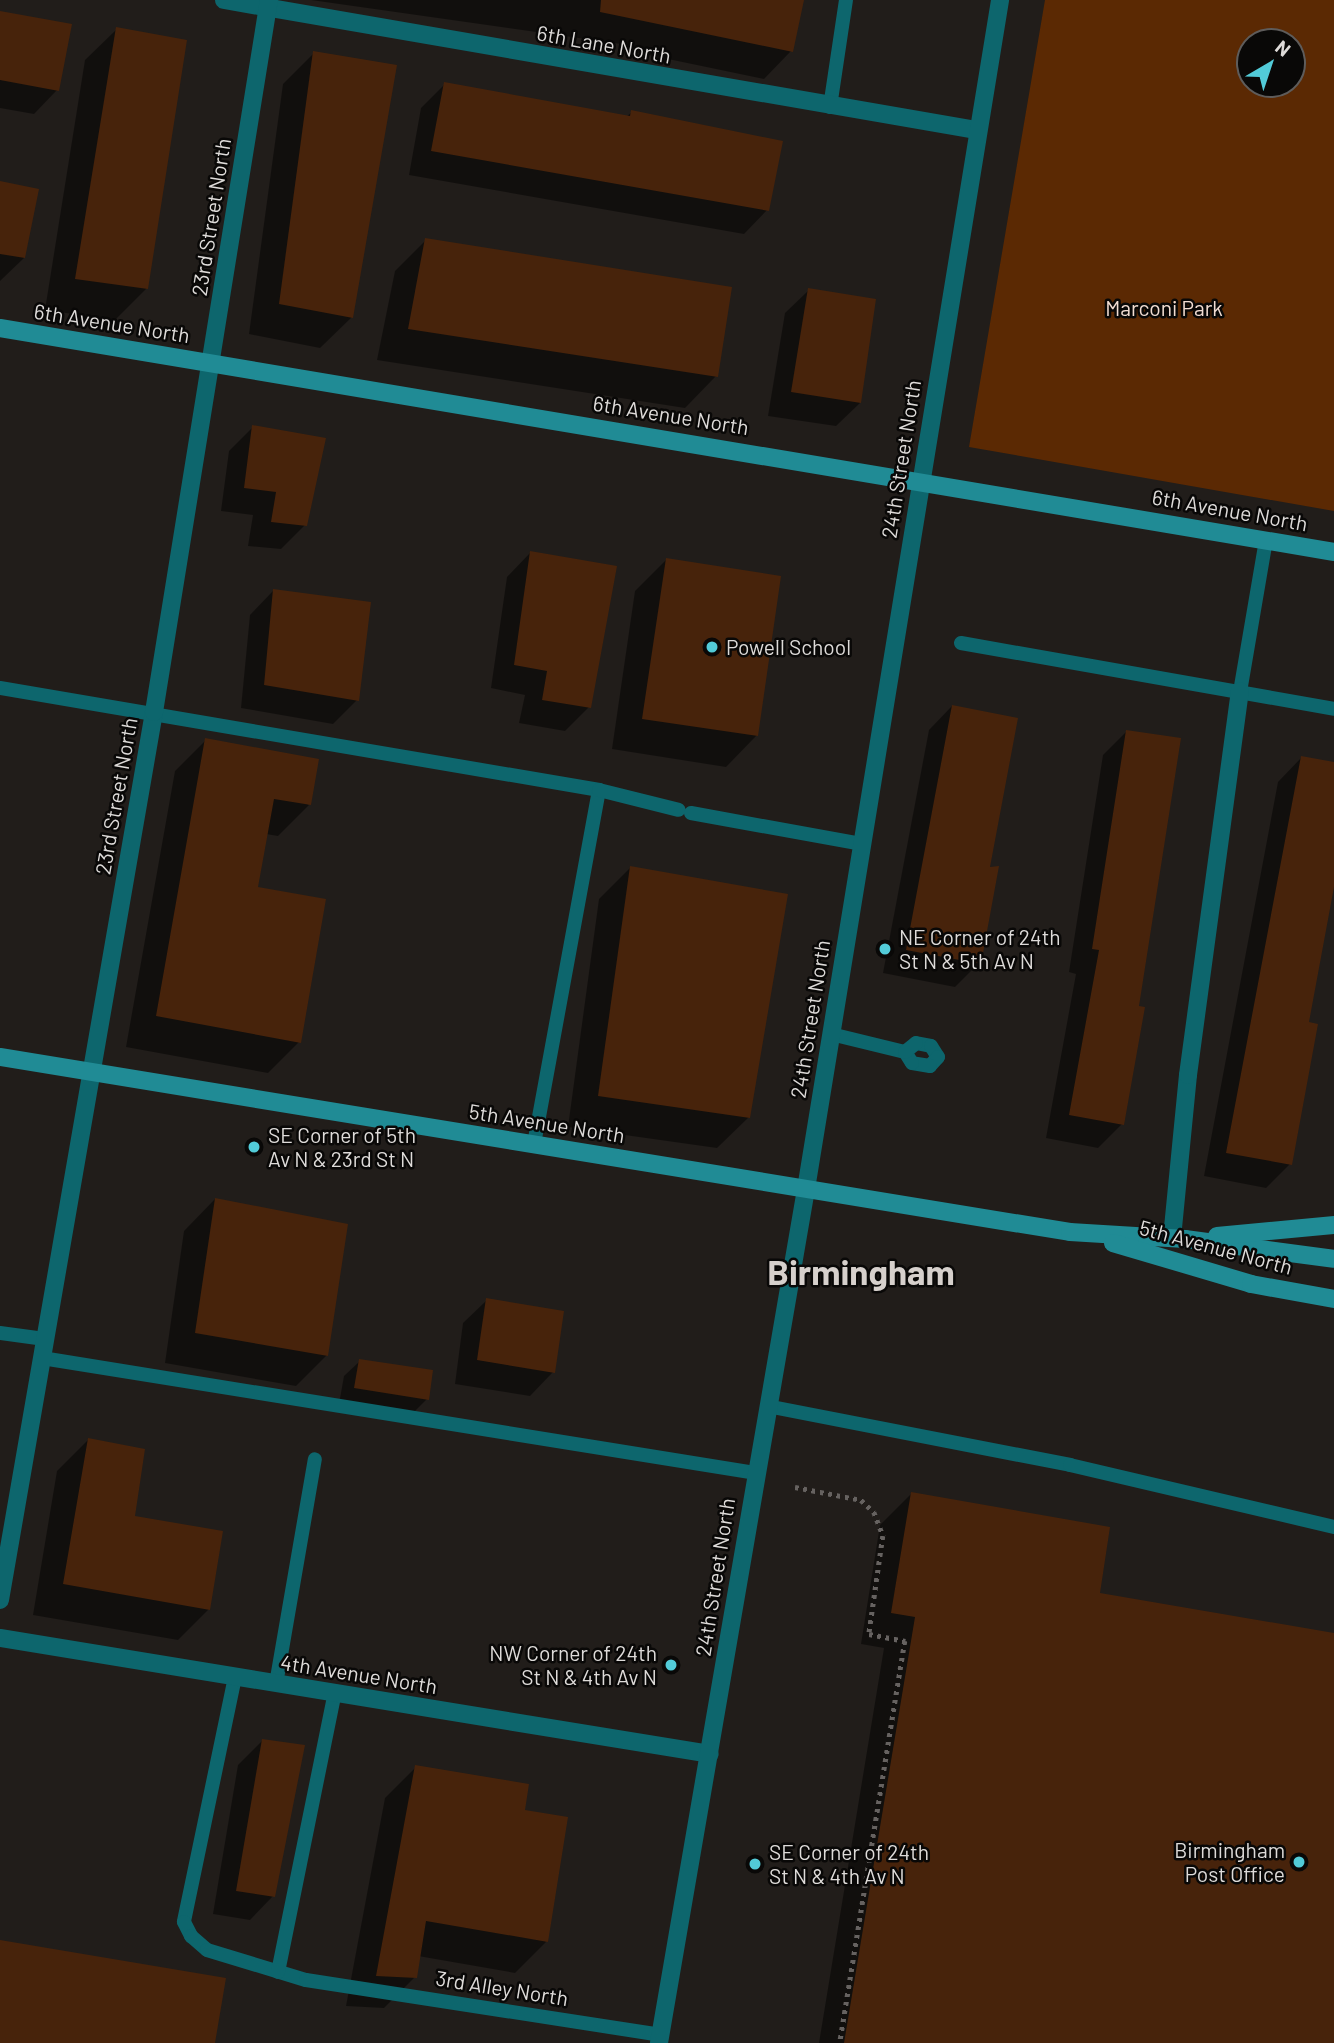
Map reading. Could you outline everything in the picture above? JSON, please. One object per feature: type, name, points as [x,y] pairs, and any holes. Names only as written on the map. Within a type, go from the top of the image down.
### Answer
[{"type":"main road","name":"6th Avenue North","points":[[0,328],[920,479],[1334,552]]},
{"type":"main road","name":"5th Avenue North","points":[[0,1057],[1086,1235],[1251,1283],[1334,1298]]},
{"type":"main road","points":[[1178,1238],[1334,1225]]},
{"type":"main road","name":"5th Avenue North","points":[[1086,1235],[1178,1238],[1334,1259]]},
{"type":"street","name":"6th Lane North","points":[[224,0],[269,4],[830,107],[977,130]]},
{"type":"street","name":"24th Street North","points":[[659,2039],[806,1189],[1000,0]]},
{"type":"street","name":"23rd Street North","points":[[0,1600],[154,712],[269,4]]},
{"type":"street","points":[[1178,1238],[1188,1075],[1240,692]]},
{"type":"street","name":"4th Avenue North","points":[[0,1638],[710,1754]]},
{"type":"lane","points":[[830,107],[846,0]]},
{"type":"lane","points":[[1240,692],[1266,540]]},
{"type":"lane","points":[[961,643],[1334,709]]},
{"type":"lane","points":[[0,688],[154,712],[599,790],[685,811],[862,844]]},
{"type":"lane","points":[[534,1144],[599,790]]},
{"type":"lane","points":[[831,1034],[905,1052]]},
{"type":"lane","points":[[0,1333],[43,1348],[755,1473]]},
{"type":"lane","points":[[767,1406],[1070,1465],[1334,1527]]},
{"type":"lane","points":[[276,1684],[315,1458]]},
{"type":"lane","name":"3rd Alley North","points":[[235,1677],[184,1922],[191,1936],[207,1950],[278,1972],[338,1985],[659,2039]]},
{"type":"lane","points":[[278,1972],[335,1693]]},
{"type":"path","points":[[795,1487],[861,1500],[874,1512],[883,1536],[869,1634],[905,1641],[840,2043]]},
{"type":"green space","name":"Marconi Park","points":[[1045,0],[1334,0],[1334,511],[969,447]]},
{"type":"building","points":[[601,0],[804,0],[793,52],[600,12]]},
{"type":"building","points":[[0,11],[72,24],[59,91],[0,80]]},
{"type":"building","points":[[116,27],[187,40],[148,289],[75,279]]},
{"type":"building","points":[[313,51],[397,65],[353,318],[279,304]]},
{"type":"building","points":[[444,82],[630,116],[631,110],[783,141],[769,211],[431,151]]},
{"type":"building","points":[[0,181],[39,189],[25,258],[0,254]]},
{"type":"building","points":[[425,238],[732,287],[718,377],[408,329]]},
{"type":"building","points":[[808,288],[876,299],[861,403],[791,392]]},
{"type":"building","points":[[252,425],[326,438],[307,526],[271,522],[276,492],[244,488]]},
{"type":"building","points":[[530,551],[617,566],[591,708],[542,700],[547,671],[514,665]]},
{"type":"building","name":"Powell School","points":[[666,558],[781,576],[758,736],[642,719]]},
{"type":"building","points":[[273,589],[371,602],[359,701],[264,685]]},
{"type":"building","points":[[952,705],[1018,718],[990,867],[999,866],[981,964],[906,950]]},
{"type":"building","points":[[1126,730],[1181,738],[1139,1006],[1145,1007],[1124,1125],[1069,1115],[1099,950],[1092,949]]},
{"type":"building","points":[[205,738],[319,759],[311,805],[274,799],[258,887],[326,899],[301,1043],[156,1016]]},
{"type":"building","points":[[1301,756],[1334,762],[1334,887],[1309,1022],[1318,1024],[1292,1165],[1226,1153]]},
{"type":"building","points":[[630,866],[788,894],[750,1118],[598,1096]]},
{"type":"building","points":[[215,1198],[348,1224],[328,1356],[195,1333]]},
{"type":"building","points":[[486,1298],[564,1311],[555,1373],[477,1360]]},
{"type":"building","points":[[359,1359],[433,1370],[429,1400],[354,1388]]},
{"type":"building","points":[[88,1438],[145,1449],[135,1516],[223,1531],[210,1610],[63,1584]]},
{"type":"building","points":[[911,1492],[1110,1527],[1100,1593],[1334,1633],[1334,2043],[844,2043],[915,1617],[891,1613]]},
{"type":"building","points":[[262,1739],[305,1745],[275,1897],[236,1891]]},
{"type":"building","points":[[415,1765],[529,1784],[525,1810],[568,1817],[548,1942],[426,1921],[417,1978],[376,1976]]},
{"type":"building","points":[[0,1940],[226,1978],[215,2043],[0,2043]]},
{"type":"place","name":"Powell School","points":[[712,647]]},
{"type":"place","name":"NE Corner of 24th St N & 5th Av N","points":[[885,949]]},
{"type":"place","name":"SE Corner of 5th Av N & 23rd St N","points":[[254,1147]]},
{"type":"place","name":"NW Corner of 24th St N & 4th Av N","points":[[671,1665]]},
{"type":"place","name":"Birmingham Post Office","points":[[1299,1862]]},
{"type":"place","name":"SE Corner of 24th St N & 4th Av N","points":[[755,1864]]},
{"type":"district","name":"Birmingham","points":[[861,1271]]}]
